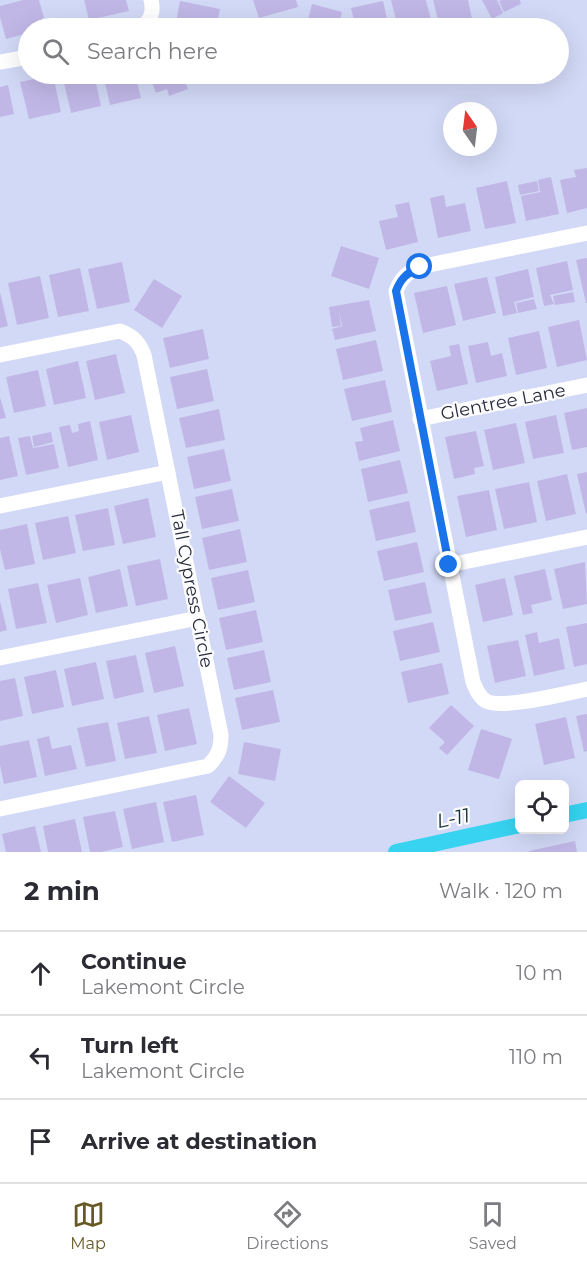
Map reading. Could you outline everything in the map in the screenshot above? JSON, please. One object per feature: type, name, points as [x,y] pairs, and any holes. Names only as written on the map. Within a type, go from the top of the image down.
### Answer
[{"type":"street","points":[[150,18],[153,10],[151,0]]},
{"type":"street","points":[[0,62],[18,59]]},
{"type":"street","points":[[587,233],[420,267],[408,272],[400,280],[396,291],[449,565],[477,693],[486,702],[503,705],[587,688]]},
{"type":"street","name":"Tall Cypress Circle","points":[[0,355],[120,331],[131,336],[140,344],[221,735],[221,747],[217,758],[208,766],[0,809]]},
{"type":"street","name":"Glentree Lane","points":[[420,419],[587,385]]},
{"type":"street","points":[[0,506],[168,472]]},
{"type":"street","points":[[449,565],[587,537]]},
{"type":"street","points":[[0,658],[198,618]]},
{"type":"building","points":[[23,0],[39,0],[44,18],[18,18],[18,36],[6,39],[0,17],[0,6]]},
{"type":"building","points":[[84,0],[126,0],[129,11],[88,18]]},
{"type":"building","points":[[253,0],[296,0],[298,7],[259,18]]},
{"type":"building","points":[[391,0],[426,0],[430,18],[396,18]]},
{"type":"building","points":[[433,0],[468,0],[472,18],[438,18]]},
{"type":"building","points":[[482,0],[497,0],[503,13],[491,18]]},
{"type":"building","points":[[520,0],[521,4],[504,12],[499,1]]},
{"type":"building","points":[[180,1],[220,9],[218,18],[177,18]]},
{"type":"building","points":[[383,1],[387,18],[354,18],[351,8]]},
{"type":"building","points":[[312,4],[342,12],[340,18],[308,18]]},
{"type":"building","points":[[20,84],[55,84],[61,112],[29,119]]},
{"type":"building","points":[[64,84],[96,84],[101,106],[71,113]]},
{"type":"building","points":[[105,84],[138,84],[141,98],[110,105]]},
{"type":"building","points":[[153,84],[186,84],[188,89],[169,96],[167,89],[156,93]]},
{"type":"building","points":[[8,85],[14,114],[0,117],[0,87]]},
{"type":"building","points":[[587,168],[587,208],[567,213],[560,180],[576,177],[574,170]]},
{"type":"building","points":[[551,177],[559,214],[526,221],[521,196],[540,192],[538,180]]},
{"type":"building","points":[[507,181],[516,223],[485,229],[476,188]]},
{"type":"building","points":[[537,181],[539,191],[520,195],[518,185]]},
{"type":"building","points":[[444,195],[446,207],[465,203],[471,231],[438,238],[430,198]]},
{"type":"building","points":[[409,202],[418,242],[386,250],[379,221],[398,217],[395,205]]},
{"type":"building","points":[[341,246],[379,258],[369,289],[331,276]]},
{"type":"building","points":[[587,258],[587,303],[586,303],[576,260]]},
{"type":"building","points":[[567,261],[573,290],[550,295],[554,304],[544,306],[536,268]]},
{"type":"building","points":[[122,262],[130,302],[97,309],[88,269]]},
{"type":"building","points":[[80,268],[89,311],[58,317],[49,275]]},
{"type":"building","points":[[528,269],[534,297],[514,302],[517,313],[503,316],[495,277]]},
{"type":"building","points":[[40,276],[49,318],[17,325],[8,283]]},
{"type":"building","points":[[487,277],[496,313],[463,321],[454,284]]},
{"type":"building","points":[[154,279],[182,296],[162,328],[134,310]]},
{"type":"building","points":[[447,286],[456,325],[423,333],[414,293]]},
{"type":"building","points":[[0,292],[8,326],[0,328]]},
{"type":"building","points":[[573,292],[575,302],[555,305],[553,296]]},
{"type":"building","points":[[534,299],[537,309],[518,313],[516,303]]},
{"type":"building","points":[[369,300],[376,331],[335,340],[332,329],[346,325],[342,326],[339,310],[341,326],[332,327],[329,307]]},
{"type":"building","points":[[579,320],[587,360],[557,367],[548,327]]},
{"type":"building","points":[[203,329],[209,359],[170,368],[163,338]]},
{"type":"building","points":[[539,331],[547,368],[516,375],[508,338]]},
{"type":"building","points":[[376,340],[383,371],[343,380],[336,349]]},
{"type":"building","points":[[488,342],[491,356],[502,353],[507,376],[476,383],[468,346]]},
{"type":"building","points":[[459,344],[468,384],[437,391],[430,361],[451,356],[449,346]]},
{"type":"building","points":[[116,354],[125,393],[95,400],[86,361]]},
{"type":"building","points":[[78,361],[86,398],[54,405],[46,369]]},
{"type":"building","points":[[207,369],[214,401],[177,409],[170,377]]},
{"type":"building","points":[[38,370],[46,406],[14,413],[6,377]]},
{"type":"building","points":[[385,380],[392,412],[352,421],[344,389]]},
{"type":"building","points":[[0,397],[6,418],[0,419]]},
{"type":"building","points":[[587,408],[587,447],[572,450],[564,413]]},
{"type":"building","points":[[219,409],[225,440],[186,448],[179,418]]},
{"type":"building","points":[[131,415],[139,452],[107,460],[99,422]]},
{"type":"building","points":[[556,415],[564,453],[533,459],[525,422]]},
{"type":"building","points":[[393,420],[400,451],[359,461],[355,442],[363,441],[360,428]]},
{"type":"building","points":[[90,421],[98,460],[68,467],[59,427],[70,425],[72,433],[79,431],[78,424]]},
{"type":"building","points":[[516,423],[525,463],[493,470],[484,430]]},
{"type":"building","points":[[476,431],[484,466],[474,468],[475,474],[454,479],[445,437]]},
{"type":"building","points":[[51,432],[53,442],[34,447],[32,436]]},
{"type":"building","points":[[9,436],[18,476],[0,480],[0,438]]},
{"type":"building","points":[[30,436],[33,448],[54,444],[59,468],[26,475],[18,438]]},
{"type":"building","points":[[224,449],[231,481],[194,489],[187,457]]},
{"type":"building","points":[[400,460],[408,493],[368,502],[361,469]]},
{"type":"building","points":[[587,472],[587,513],[586,514],[577,474]]},
{"type":"building","points":[[567,474],[576,514],[546,521],[537,481]]},
{"type":"building","points":[[529,482],[537,522],[504,529],[495,489]]},
{"type":"building","points":[[232,489],[239,521],[202,529],[195,497]]},
{"type":"building","points":[[489,490],[497,530],[466,537],[457,496]]},
{"type":"building","points":[[148,498],[156,537],[123,544],[114,506]]},
{"type":"building","points":[[409,501],[416,532],[376,541],[369,510]]},
{"type":"building","points":[[108,508],[115,545],[83,551],[75,515]]},
{"type":"building","points":[[68,516],[76,553],[43,560],[35,523]]},
{"type":"building","points":[[27,524],[35,564],[5,570],[0,549],[0,530]]},
{"type":"building","points":[[240,529],[247,562],[209,570],[202,538]]},
{"type":"building","points":[[417,542],[424,572],[384,581],[377,551]]},
{"type":"building","points":[[160,559],[168,599],[136,606],[127,566]]},
{"type":"building","points":[[585,562],[587,604],[563,609],[554,569]]},
{"type":"building","points":[[120,569],[128,606],[96,613],[88,577]]},
{"type":"building","points":[[545,569],[552,600],[531,605],[533,613],[523,615],[514,576]]},
{"type":"building","points":[[248,570],[255,602],[218,610],[211,578]]},
{"type":"building","points":[[80,578],[88,615],[56,623],[47,585]]},
{"type":"building","points":[[505,578],[513,615],[483,622],[475,585]]},
{"type":"building","points":[[425,582],[432,613],[395,621],[388,590]]},
{"type":"building","points":[[38,583],[47,623],[16,629],[8,589]]},
{"type":"building","points":[[0,601],[7,630],[0,632]]},
{"type":"building","points":[[256,610],[263,642],[226,650],[219,618]]},
{"type":"building","points":[[433,622],[440,652],[400,661],[393,631]]},
{"type":"building","points":[[587,623],[587,664],[574,667],[566,627]]},
{"type":"building","points":[[537,632],[539,643],[559,638],[565,669],[534,676],[525,635]]},
{"type":"building","points":[[518,640],[526,676],[495,683],[487,646]]},
{"type":"building","points":[[175,646],[184,686],[154,693],[145,653]]},
{"type":"building","points":[[264,650],[271,682],[234,690],[227,658]]},
{"type":"building","points":[[136,655],[144,692],[114,699],[106,661]]},
{"type":"building","points":[[96,662],[104,699],[72,706],[64,669]]},
{"type":"building","points":[[442,663],[449,694],[408,703],[401,672]]},
{"type":"building","points":[[56,670],[64,707],[32,714],[24,677]]},
{"type":"building","points":[[15,678],[23,716],[0,721],[0,681]]},
{"type":"building","points":[[273,690],[280,722],[242,730],[235,698]]},
{"type":"building","points":[[451,705],[474,726],[447,755],[439,748],[445,742],[429,728]]},
{"type":"building","points":[[189,708],[197,744],[165,751],[157,715]]},
{"type":"building","points":[[587,714],[587,751],[584,752],[576,716]]},
{"type":"building","points":[[149,716],[157,753],[125,759],[117,723]]},
{"type":"building","points":[[566,717],[575,758],[544,765],[535,724]]},
{"type":"building","points":[[108,722],[116,761],[86,767],[77,728]]},
{"type":"building","points":[[481,729],[512,739],[499,779],[468,770]]},
{"type":"building","points":[[49,736],[52,749],[71,745],[77,769],[45,776],[37,739]]},
{"type":"building","points":[[29,740],[37,777],[4,784],[0,765],[0,746]]},
{"type":"building","points":[[244,742],[281,749],[275,781],[238,774]]},
{"type":"building","points":[[229,776],[265,803],[246,828],[210,802]]},
{"type":"building","points":[[196,795],[204,835],[172,842],[163,802]]},
{"type":"building","points":[[156,802],[164,842],[132,849],[123,809]]},
{"type":"building","points":[[115,811],[123,847],[90,852],[83,817]]},
{"type":"building","points":[[75,819],[82,852],[48,852],[43,826]]},
{"type":"building","points":[[35,826],[41,852],[6,852],[2,834]]},
{"type":"building","points":[[575,841],[577,852],[529,852],[529,851]]},
{"type":"waterway","name":"L-11","points":[[569,814],[587,810]]},
{"type":"waterway","name":"L-11","points":[[396,852],[515,826]]},
{"type":"route","points":[[420,267],[408,272],[400,280],[396,291],[449,565]]}]
